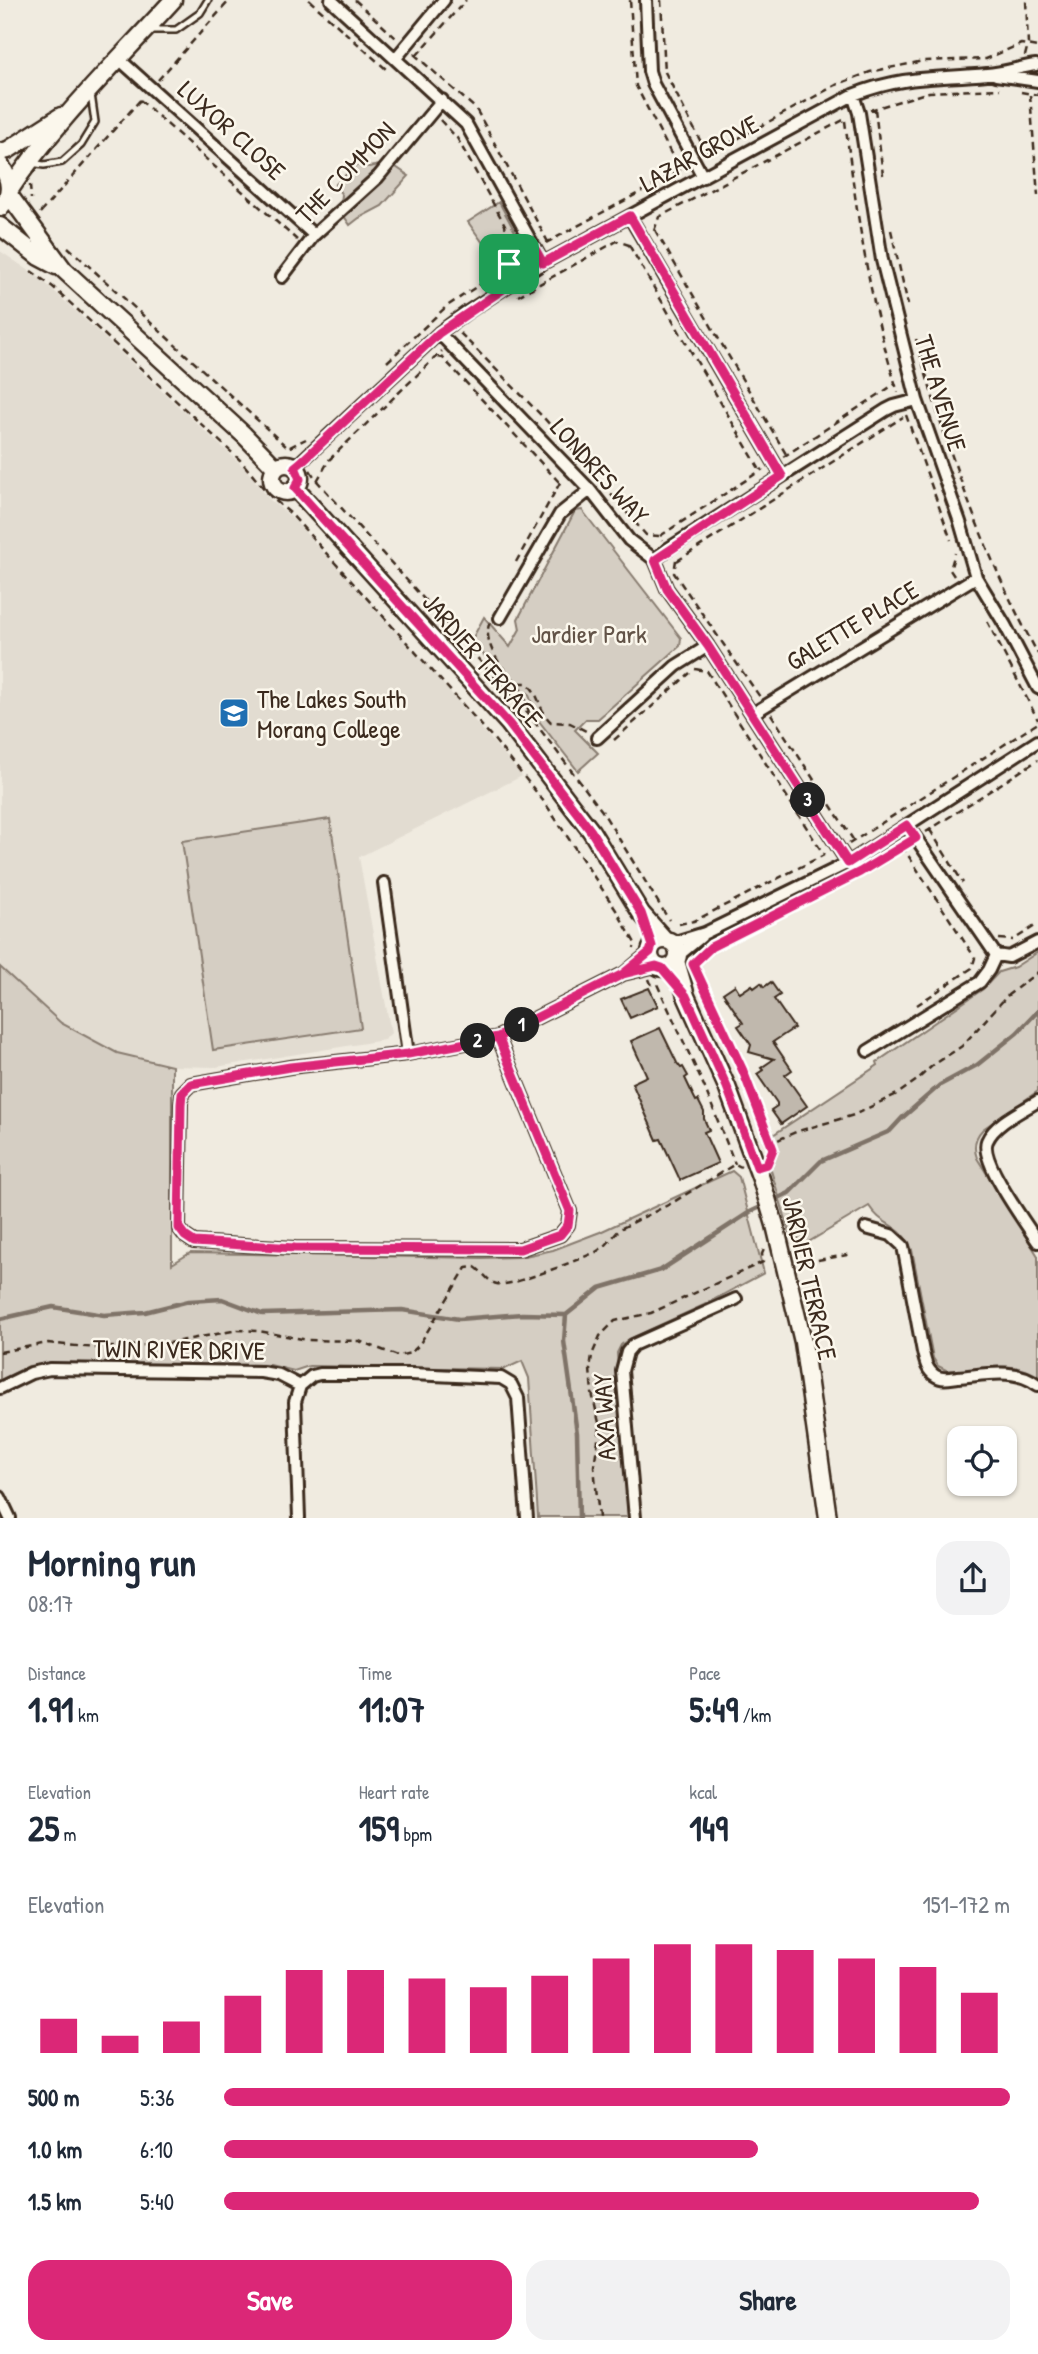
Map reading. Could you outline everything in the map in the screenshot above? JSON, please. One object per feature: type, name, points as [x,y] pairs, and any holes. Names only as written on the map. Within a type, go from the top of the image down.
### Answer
[{"type":"street","points":[[6,198],[28,162],[173,0]]},
{"type":"street","points":[[331,0],[466,124],[543,263]]},
{"type":"street","points":[[396,58],[444,0]]},
{"type":"street","points":[[646,0],[649,71],[703,177]]},
{"type":"street","name":"LUXOR CLOSE","points":[[119,59],[314,235]]},
{"type":"street","points":[[1037,63],[1035,74],[1038,81]]},
{"type":"street","name":"LAZAR GROVE","points":[[295,467],[439,333],[543,263],[853,95],[875,86],[905,79],[990,74],[1037,63]]},
{"type":"street","name":"LAZAR GROVE","points":[[990,74],[1038,81]]},
{"type":"street","name":"THE AVENUE","points":[[853,95],[859,113],[882,260],[917,400],[960,522],[976,577],[1038,688]]},
{"type":"street","name":"THE COMMON","points":[[282,277],[314,235],[378,177],[442,100]]},
{"type":"street","points":[[0,152],[39,131],[77,105]]},
{"type":"street","points":[[0,165],[6,172],[6,198],[64,270],[244,435],[276,468]]},
{"type":"street","points":[[630,216],[782,476]]},
{"type":"street","points":[[0,226],[39,257],[64,270]]},
{"type":"street","name":"LONDRES WAY","points":[[439,333],[590,490],[629,540],[655,560],[667,589],[708,646],[848,863]]},
{"type":"street","points":[[655,560],[894,406],[917,400]]},
{"type":"street","points":[[286,464],[295,467],[300,479],[295,488],[285,491],[276,487],[272,480],[276,468],[286,464]]},
{"type":"street","name":"JARDIER TERRACE","points":[[295,488],[517,734],[591,831],[641,913],[660,956],[686,996],[727,1087],[775,1225],[803,1342],[828,1517]]},
{"type":"street","points":[[500,618],[560,514],[590,490]]},
{"type":"street","name":"GALETTE PLACE","points":[[752,714],[976,577]]},
{"type":"street","points":[[597,737],[676,666],[708,646]]},
{"type":"street","points":[[498,1037],[570,1211],[568,1225],[560,1235],[520,1249],[295,1248],[194,1242],[179,1228],[181,1104],[182,1093],[191,1084],[290,1067],[408,1054],[498,1037],[848,863],[1038,741]]},
{"type":"street","points":[[907,825],[996,955],[1009,957],[1038,942]]},
{"type":"street","points":[[384,883],[408,1054]]},
{"type":"street","points":[[868,1051],[980,982],[996,955]]},
{"type":"street","points":[[1038,1101],[999,1127],[989,1138],[985,1149],[991,1167],[1038,1242]]},
{"type":"street","points":[[866,1228],[891,1235],[903,1246],[923,1352],[927,1367],[933,1375],[943,1378],[1014,1374],[1038,1385]]},
{"type":"street","name":"AXA WAY","points":[[635,1517],[622,1370],[627,1352],[633,1345],[736,1299]]},
{"type":"street","name":"TWIN RIVER DRIVE","points":[[0,1388],[31,1373],[50,1369],[261,1372],[279,1375],[300,1386]]},
{"type":"street","points":[[299,1517],[295,1402],[300,1386],[312,1376],[320,1374],[494,1377],[506,1381],[514,1388],[518,1398],[527,1517]]},
{"type":"street","points":[[0,1497],[10,1517]]},
{"type":"street","name":"JARDIER TERRACE","points":[[822,1517],[825,1500]]},
{"type":"lane","points":[[145,30],[176,30],[200,13],[208,0]]},
{"type":"lane","points":[[28,162],[44,165],[62,162],[81,145],[95,122],[90,91]]},
{"type":"path","points":[[41,210],[230,0]]},
{"type":"path","points":[[309,0],[392,75]]},
{"type":"path","points":[[416,56],[466,0]]},
{"type":"path","points":[[661,0],[665,72],[704,148],[710,153]]},
{"type":"path","points":[[1024,67],[1028,44],[1027,0]]},
{"type":"path","points":[[1028,44],[1038,47]]},
{"type":"path","points":[[1030,95],[1038,196]]},
{"type":"path","points":[[140,100],[304,248]]},
{"type":"path","points":[[875,108],[884,183]]},
{"type":"path","points":[[432,112],[457,138],[505,225],[507,234],[504,254],[515,281]]},
{"type":"path","points":[[889,220],[908,310]]},
{"type":"path","points":[[655,230],[786,455]]},
{"type":"path","points":[[629,245],[760,470]]},
{"type":"path","points":[[68,247],[288,449],[308,438]]},
{"type":"path","points":[[385,365],[447,306],[535,249]]},
{"type":"path","points":[[28,269],[52,287],[240,460],[271,498],[290,513],[483,726],[545,803],[616,910],[635,943],[633,947],[660,956],[652,984],[657,984],[704,1086],[735,1164],[748,1171],[759,1173],[767,1164],[773,1149],[743,1071],[693,964],[711,947],[812,896]]},
{"type":"path","points":[[915,336],[937,413],[981,533],[1021,623],[1038,654]]},
{"type":"path","points":[[437,356],[443,358],[559,482]]},
{"type":"path","points":[[677,561],[906,416]]},
{"type":"path","points":[[500,618],[491,621],[487,633],[501,665],[518,683],[530,716]]},
{"type":"path","points":[[518,683],[527,683],[535,691],[541,711],[551,722],[570,723],[597,737],[616,741],[696,668],[707,671],[824,855]]},
{"type":"path","points":[[678,924],[705,915],[824,855],[840,850],[1038,723]]},
{"type":"path","points":[[848,878],[930,830],[1038,760]]},
{"type":"path","points":[[930,830],[964,885]]},
{"type":"path","points":[[902,846],[975,958],[972,968],[911,1008]]},
{"type":"path","points":[[999,939],[1012,941],[1038,924]]},
{"type":"path","points":[[771,1143],[798,1131],[854,1115],[899,1093],[962,1046],[1008,995],[1038,972]]},
{"type":"path","points":[[0,1352],[48,1343],[96,1348],[164,1344],[238,1330],[308,1340],[359,1341],[398,1356],[411,1353],[419,1345],[466,1268],[472,1266],[494,1283],[505,1285],[589,1255],[602,1249],[620,1229],[672,1203],[735,1164]]},
{"type":"path","points":[[806,1262],[853,1254]]},
{"type":"shaded area","name":"The Lakes South Morang College","points":[[0,251],[40,278],[246,469],[269,499],[293,519],[415,651],[522,776],[359,857],[391,1033],[384,1040],[216,1067],[172,1066],[117,1053],[61,1023],[0,967]]},
{"type":"green space","points":[[390,163],[409,176],[382,206],[350,225],[340,210],[342,195],[335,185],[357,164],[369,167]]},
{"type":"green space","points":[[499,202],[519,239],[516,251],[498,264],[468,222]]},
{"type":"green space","name":"Jardier Park","points":[[582,510],[681,638],[680,646],[598,719],[586,719],[575,730],[598,753],[578,771],[539,721],[528,693],[518,692],[471,641],[484,617],[510,647],[520,629],[518,619],[575,511]]},
{"type":"green space","points":[[330,819],[361,1028],[213,1050],[182,841]]},
{"type":"green space","points":[[1038,952],[1038,1091],[983,1129],[975,1146],[977,1158],[1038,1256],[1038,1376],[1016,1367],[946,1370],[938,1366],[933,1358],[908,1241],[869,1206],[805,1244],[790,1233],[769,1164],[775,1149],[770,1137],[878,1065],[877,1062],[983,989],[999,972],[1015,967]]},
{"type":"green space","points":[[0,967],[61,1023],[117,1053],[172,1066],[172,1264],[190,1253],[520,1257],[553,1250],[600,1232],[732,1171],[739,1177],[764,1273],[704,1305],[629,1339],[621,1345],[617,1353],[628,1517],[538,1517],[529,1378],[522,1361],[505,1369],[309,1366],[294,1371],[270,1365],[50,1363],[29,1366],[0,1380]]},
{"type":"building","points":[[771,982],[780,995],[774,999],[794,1028],[773,1042],[792,1070],[785,1075],[807,1106],[781,1124],[771,1110],[777,1103],[757,1074],[774,1059],[749,1052],[751,1045],[738,1026],[743,1023],[723,993],[735,985],[740,993],[752,985],[754,988],[761,983],[764,987]]},
{"type":"building","points":[[649,988],[658,1006],[630,1018],[621,999]]},
{"type":"building","points":[[660,1028],[677,1063],[688,1076],[685,1078],[704,1112],[709,1130],[704,1132],[718,1163],[680,1180],[661,1139],[657,1140],[632,1083],[647,1076],[631,1041]]},
{"type":"waterway","points":[[772,1201],[789,1193],[821,1161],[890,1131],[940,1085],[977,1065],[1017,1033],[1038,1011]]},
{"type":"waterway","points":[[579,1518],[577,1433],[564,1341],[566,1315],[600,1288],[661,1270],[765,1205]]},
{"type":"waterway","points":[[0,1319],[53,1307],[104,1315],[145,1312],[189,1301],[222,1299],[262,1314],[402,1310],[459,1319],[522,1314],[566,1315]]},
{"type":"place","name":"The Lakes South Morang College","points":[[234,713]]},
{"type":"route","points":[[509,264],[515,281],[439,333],[295,467],[300,476],[295,488],[509,724],[591,831],[641,913],[652,946],[650,952],[623,974],[498,1037],[570,1211],[568,1225],[560,1235],[520,1249],[295,1248],[194,1242],[179,1228],[181,1104],[182,1093],[191,1084],[290,1067],[408,1054],[498,1037],[561,1006],[623,974],[656,966],[662,968],[686,996],[727,1087],[757,1167],[767,1164],[773,1149],[743,1071],[693,964],[711,947],[860,872],[916,838],[907,825],[848,863],[708,646],[667,589],[655,560],[782,476],[630,216],[543,263],[535,249],[509,264]]}]
